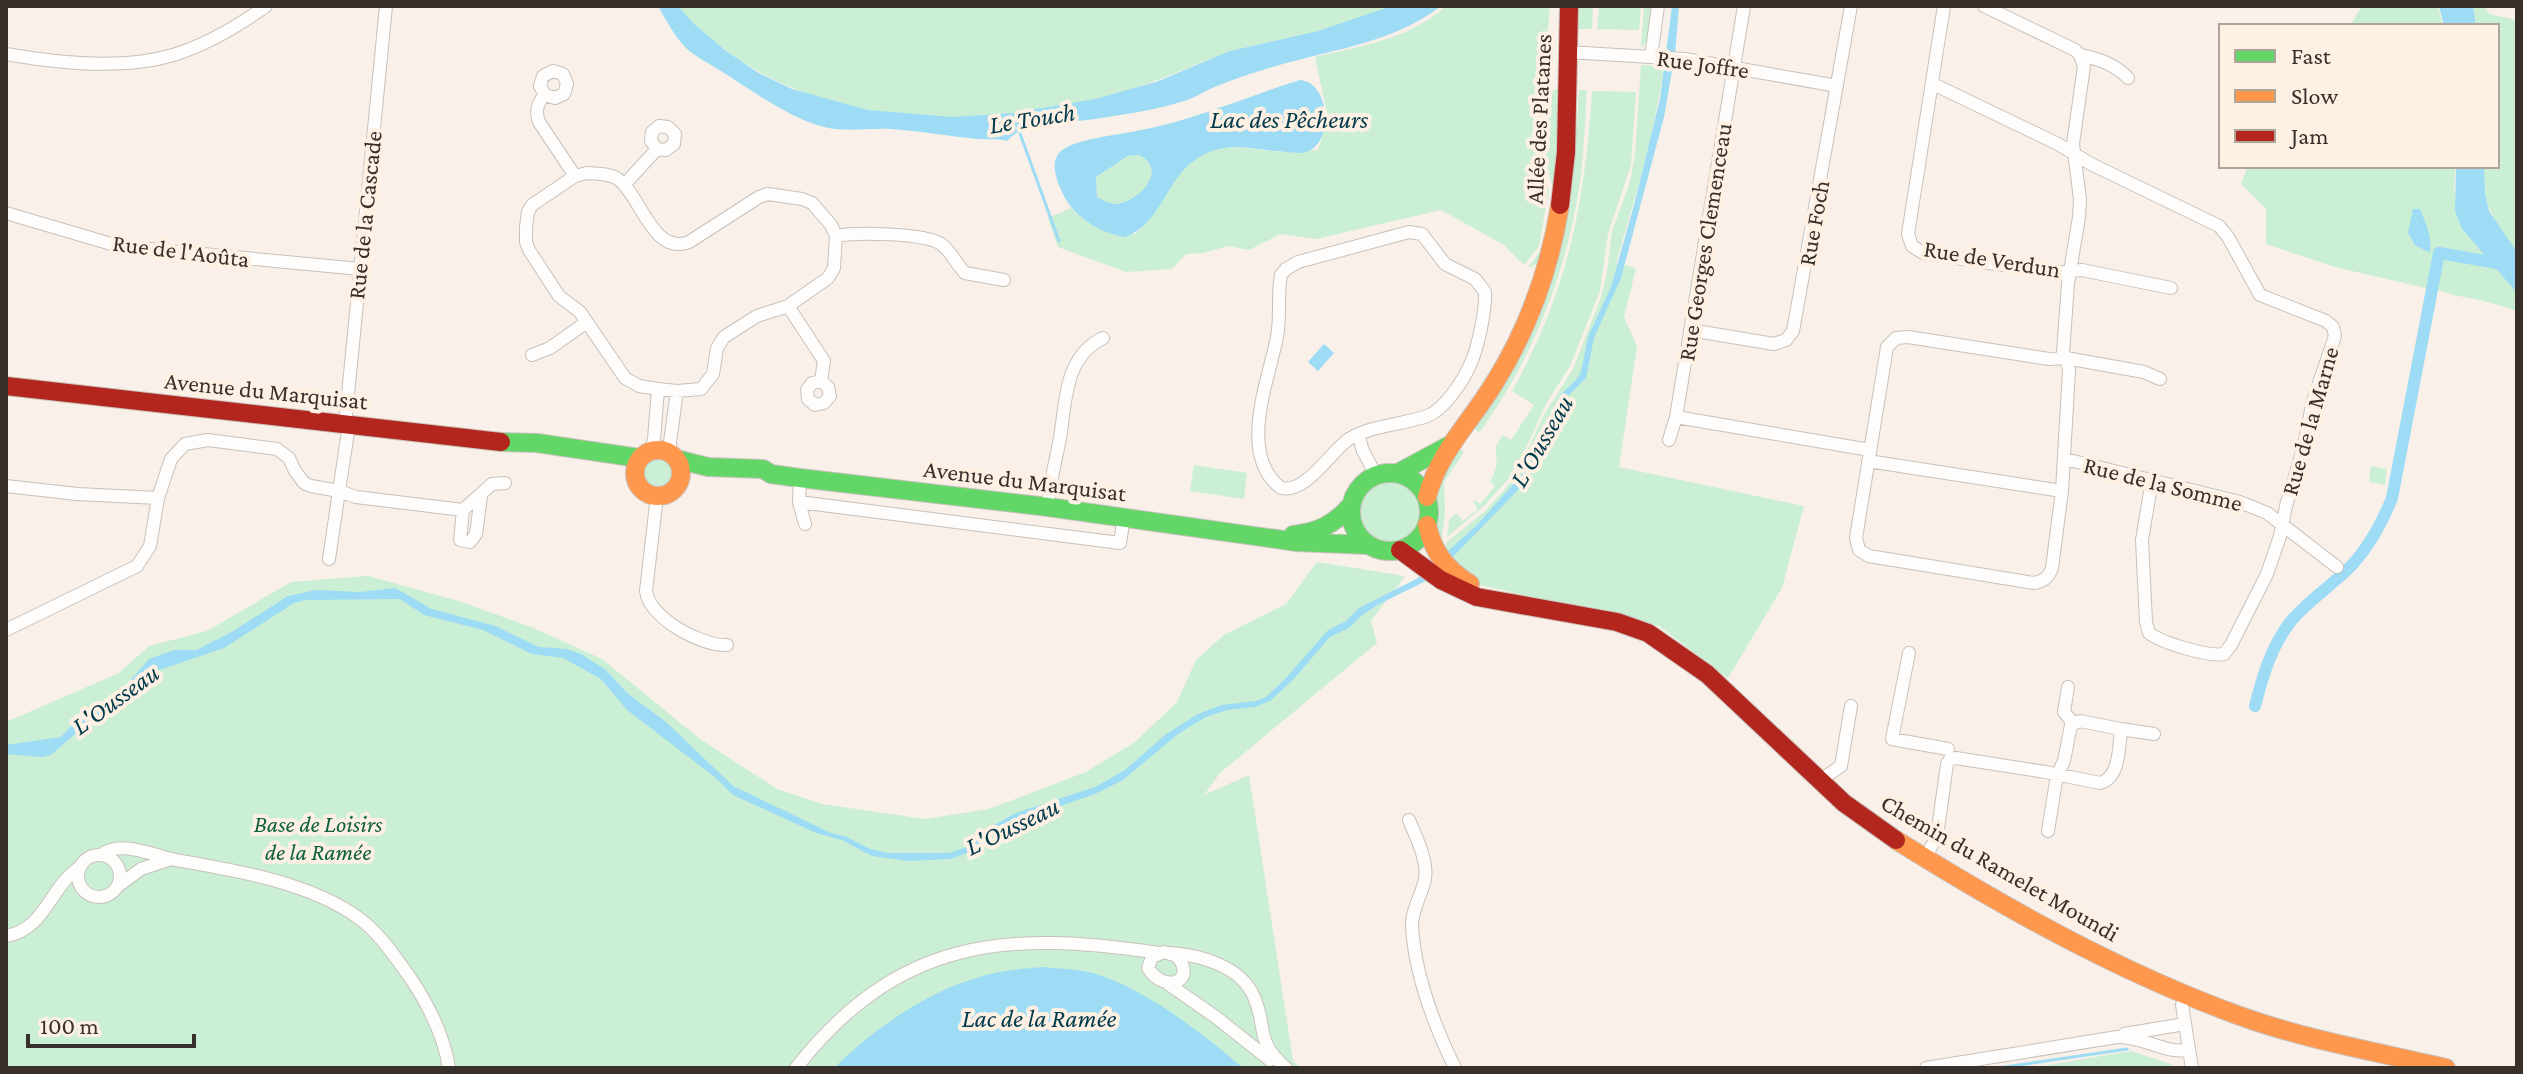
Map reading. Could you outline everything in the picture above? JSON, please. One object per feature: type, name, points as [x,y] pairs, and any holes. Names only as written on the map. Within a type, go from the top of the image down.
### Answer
[{"type":"main road","name":"Allée des Platanes","points":[[1427,497],[1429,484],[1448,446],[1493,386],[1513,350],[1547,263],[1564,176],[1569,6]]},
{"type":"main road","name":"Avenue du Marquisat","points":[[6,386],[521,444],[645,454]]},
{"type":"main road","name":"Avenue du Marquisat","points":[[521,444],[549,455],[611,464],[635,478]]},
{"type":"main road","name":"Allée des Platanes","points":[[1398,473],[1411,469],[1448,446]]},
{"type":"main road","points":[[658,449],[674,456],[680,466],[680,481],[671,492],[657,496],[643,491],[635,478],[636,464],[645,454],[658,449]]},
{"type":"main road","name":"Avenue du Marquisat","points":[[674,456],[708,467],[763,469],[771,474]]},
{"type":"main road","points":[[1398,473],[1420,486],[1427,497],[1430,508],[1427,525],[1418,540],[1400,550],[1378,550],[1368,545],[1354,528],[1351,505],[1356,492],[1365,482],[1376,475],[1398,473]]},
{"type":"main road","name":"Avenue du Marquisat","points":[[680,481],[701,476],[759,477],[771,474],[1124,517],[1296,544],[1368,545]]},
{"type":"main road","name":"Avenue du Marquisat","points":[[1273,538],[1326,528],[1339,521],[1351,505]]},
{"type":"main road","points":[[1427,525],[1436,567]]},
{"type":"main road","name":"Chemin du Ramelet Moundi","points":[[1400,550],[1488,597],[1617,622],[1648,633],[1707,674],[1844,803],[1925,858],[2104,958],[2185,996],[2301,1035],[2446,1068]]},
{"type":"street","points":[[6,54],[102,63],[169,56],[207,42],[266,6]]},
{"type":"street","name":"Rue de la Cascade","points":[[329,559],[348,432],[360,269],[386,6]]},
{"type":"street","points":[[1658,6],[1664,57]]},
{"type":"street","points":[[1734,68],[1744,6]]},
{"type":"street","name":"Rue Foch","points":[[1690,330],[1774,344],[1783,342],[1793,331],[1851,6]]},
{"type":"street","name":"Rue de Verdun","points":[[1944,6],[1908,234],[1912,246],[1923,253],[2055,273],[2082,270],[2171,288]]},
{"type":"street","points":[[1984,6],[2080,55],[2123,72],[2128,78]]},
{"type":"street","name":"Rue Joffre","points":[[1567,52],[1664,57],[1837,86]]},
{"type":"street","points":[[2080,55],[2084,66],[2073,144],[2080,199],[2062,345],[2066,358],[2069,370],[2065,459],[2052,568],[2046,578],[2034,583],[1869,556],[1859,550],[1856,538],[1887,347],[1896,338],[1908,337],[2049,359],[2066,358],[2144,372],[2160,379]]},
{"type":"street","name":"Rue Georges Clemenceau","points":[[1669,440],[1676,417],[1734,68]]},
{"type":"street","name":"Rue de la Marne","points":[[1933,84],[2219,226],[2260,295],[2326,321],[2333,327],[2335,336],[2313,401],[2303,449],[2267,574],[2224,654],[2213,655],[2158,639],[2149,633],[2142,540],[2152,480]]},
{"type":"street","points":[[545,95],[538,105],[538,120],[575,176]]},
{"type":"street","points":[[624,185],[657,149]]},
{"type":"street","points":[[607,174],[624,185],[660,237],[675,245],[689,242],[768,194],[809,201],[831,225],[836,236],[834,265],[830,275],[788,306],[757,316],[729,333],[718,345],[714,372],[697,391],[639,386],[623,377],[577,308],[559,296],[526,242],[530,208],[537,200],[575,176],[607,174]]},
{"type":"street","name":"Rue de l'Aoûta","points":[[6,213],[118,246],[360,269]]},
{"type":"street","points":[[1416,232],[1427,239],[1445,264],[1475,279],[1485,292],[1474,355],[1470,367],[1433,413],[1358,434],[1294,488],[1281,488],[1267,473],[1259,449],[1259,431],[1264,386],[1277,337],[1281,275],[1298,262],[1416,232]]},
{"type":"street","points":[[836,236],[862,233],[931,239],[943,245],[965,273],[1004,280]]},
{"type":"street","points":[[788,306],[824,361],[821,381]]},
{"type":"street","points":[[532,355],[547,350],[587,322]]},
{"type":"street","points":[[1048,507],[1068,383],[1084,351],[1103,338]]},
{"type":"street","points":[[645,454],[654,439],[658,389]]},
{"type":"street","points":[[674,456],[670,442],[677,391]]},
{"type":"street","points":[[1676,417],[2062,491]]},
{"type":"street","points":[[1358,434],[1376,475]]},
{"type":"street","points":[[6,630],[137,566],[150,546],[158,498],[174,454],[185,444],[200,440],[277,449],[289,458],[298,478],[304,483],[356,497],[463,510],[492,484],[505,483]]},
{"type":"street","name":"Rue de la Somme","points":[[2065,459],[2240,502],[2282,523],[2337,567]]},
{"type":"street","points":[[800,478],[799,502],[805,524]]},
{"type":"street","points":[[6,486],[158,498]]},
{"type":"street","points":[[463,510],[460,540],[470,542],[476,534],[481,496]]},
{"type":"street","points":[[657,496],[647,600],[687,635],[707,643],[727,645]]},
{"type":"street","points":[[799,502],[1120,543],[1124,517]]},
{"type":"street","points":[[1909,653],[1892,739],[1950,754],[2100,783],[2108,781],[2114,770],[2121,729]]},
{"type":"street","points":[[2068,687],[2064,712],[2073,723]]},
{"type":"street","points":[[1819,781],[1841,766],[1851,706]]},
{"type":"street","points":[[2073,723],[2080,721],[2154,734]]},
{"type":"street","points":[[2048,831],[2057,775],[2064,761],[2073,723]]},
{"type":"street","points":[[1925,858],[1937,836],[1947,800],[1950,754]]},
{"type":"street","points":[[1409,820],[1425,870],[1412,923],[1419,968],[1431,1009],[1455,1068]]},
{"type":"street","points":[[6,936],[28,928],[41,916],[66,880],[89,857],[113,848],[142,851],[310,892],[343,907],[383,941],[420,992],[440,1035],[449,1068]]},
{"type":"street","points":[[101,855],[116,863],[120,875],[118,886]]},
{"type":"street","points":[[55,896],[70,889],[104,896],[141,869],[171,859]]},
{"type":"street","points":[[81,866],[78,877],[87,893]]},
{"type":"street","points":[[796,1068],[848,1011],[872,992],[914,968],[954,954],[1000,944],[1062,942],[1209,961],[1240,978],[1254,997],[1263,1038],[1272,1054],[1286,1068]]},
{"type":"street","points":[[1124,948],[1150,972],[1217,1018],[1280,1068]]},
{"type":"street","points":[[1150,972],[1148,964],[1152,957],[1164,953],[1181,961],[1183,975],[1178,981],[1167,983]]},
{"type":"street","points":[[2185,996],[2182,1005],[2192,1068]]},
{"type":"street","points":[[1926,1068],[2185,1024]]},
{"type":"street","points":[[2117,1037],[2135,1038],[2175,1051],[2189,1050]]},
{"type":"green space","points":[[678,6],[1392,6],[1335,27],[1234,51],[1119,93],[1020,113],[968,117],[917,116],[866,110],[817,97],[771,78],[727,51]]},
{"type":"green space","points":[[1446,6],[1550,6],[1541,156],[1549,190],[1539,246],[1524,265],[1504,245],[1441,210],[1316,239],[1281,234],[1249,250],[1228,246],[1186,254],[1172,269],[1126,272],[1058,247],[1048,218],[1071,208],[1100,228],[1135,234],[1186,165],[1210,151],[1236,147],[1286,152],[1318,150],[1328,118],[1315,57],[1401,34]]},
{"type":"green space","points":[[1576,6],[1593,6],[1592,29],[1574,29]]},
{"type":"green space","points":[[1599,6],[1641,6],[1639,30],[1597,29]]},
{"type":"green space","points":[[1644,6],[1653,6],[1649,39],[1641,48]]},
{"type":"green space","points":[[2362,6],[2438,6],[2442,24],[2351,24]]},
{"type":"green space","points":[[2473,6],[2485,6],[2489,14],[2517,20],[2517,252],[2491,212],[2485,193],[2484,168],[2499,168],[2499,24],[2476,24]]},
{"type":"green space","points":[[1641,65],[1664,66],[1650,141],[1616,263],[1636,268],[1624,317],[1637,346],[1619,467],[1804,506],[1782,588],[1728,678],[1659,626],[1458,580],[1444,551],[1447,542],[1483,513],[1506,488],[1545,413],[1573,369],[1600,300],[1612,231],[1630,182],[1635,155]]},
{"type":"green space","points":[[1546,90],[1559,90],[1556,185],[1540,261],[1528,267],[1542,249],[1554,193],[1545,158]]},
{"type":"green space","points":[[1579,90],[1587,90],[1583,152],[1579,189],[1565,254],[1530,347],[1515,377],[1479,433],[1475,424],[1523,346],[1573,127],[1577,127]]},
{"type":"green space","points":[[1592,91],[1636,92],[1631,165],[1608,234],[1600,291],[1570,366],[1547,402],[1509,478],[1485,505],[1447,537],[1449,520],[1456,513],[1463,521],[1478,509],[1474,500],[1480,504],[1495,486],[1490,481],[1496,468],[1496,446],[1503,435],[1511,440],[1534,405],[1512,391],[1547,318],[1570,246],[1584,171]]},
{"type":"green space","points":[[1139,155],[1148,161],[1151,169],[1151,177],[1141,192],[1116,204],[1097,197],[1096,177],[1128,156]]},
{"type":"green space","points":[[2247,168],[2455,168],[2454,190],[2464,232],[2517,292],[2517,311],[2335,267],[2266,244],[2266,209],[2241,184]]},
{"type":"green space","points":[[1459,448],[1464,452],[1444,482],[1445,513],[1441,543],[1437,530],[1439,514],[1436,494],[1440,475]]},
{"type":"green space","points":[[658,457],[670,461],[674,473],[670,485],[658,489],[646,485],[642,473],[646,461]]},
{"type":"green space","points":[[1194,465],[1247,473],[1244,499],[1190,491]]},
{"type":"green space","points":[[2371,466],[2387,469],[2385,485],[2369,482]]},
{"type":"green space","points":[[1390,479],[1413,489],[1423,512],[1413,535],[1390,545],[1367,535],[1357,512],[1367,489]]},
{"type":"green space","name":"Base de Loisirs de la Ramée","points":[[1317,562],[1405,576],[1371,621],[1377,643],[1220,773],[1204,795],[1249,775],[1293,1061],[1301,1068],[6,1068],[6,722],[119,673],[149,646],[207,631],[291,582],[368,576],[459,601],[531,627],[602,659],[700,739],[777,789],[822,804],[925,819],[989,809],[1086,772],[1135,742],[1177,702],[1196,660],[1224,635],[1286,604]]},
{"type":"green space","points":[[2131,1051],[2171,1064],[2172,1068],[2030,1068]]},
{"type":"water","name":"Le Touch","points":[[658,6],[678,6],[725,50],[757,72],[792,89],[868,110],[953,117],[1013,113],[1095,99],[1156,82],[1230,51],[1318,31],[1392,6],[1441,6],[1422,19],[1381,38],[1256,72],[1184,101],[1110,117],[1035,124],[1007,141],[891,129],[836,129],[805,121],[692,53],[677,38]]},
{"type":"water","name":"L'Ousseau","points":[[1672,6],[1679,6],[1675,54],[1664,117],[1621,278],[1594,338],[1586,378],[1567,397],[1542,453],[1518,490],[1426,581],[1377,605],[1349,628],[1330,637],[1293,680],[1270,701],[1206,717],[1178,734],[1123,780],[1095,794],[1006,825],[976,850],[950,859],[908,861],[872,856],[842,840],[816,833],[733,795],[716,778],[627,710],[601,679],[563,658],[532,654],[483,630],[424,615],[400,599],[305,600],[294,603],[224,648],[159,670],[139,685],[115,712],[91,720],[51,755],[6,754],[6,745],[61,737],[84,712],[123,689],[149,659],[174,650],[197,650],[288,596],[316,590],[360,592],[395,588],[432,609],[495,626],[539,647],[567,649],[581,654],[606,670],[627,693],[666,722],[733,786],[831,833],[888,853],[949,853],[967,847],[1016,813],[1095,787],[1125,770],[1165,735],[1198,714],[1222,705],[1266,697],[1327,631],[1346,621],[1359,608],[1418,578],[1476,526],[1525,471],[1561,394],[1581,372],[1588,337],[1611,287],[1660,99]]},
{"type":"water","points":[[2439,6],[2473,6],[2476,24],[2444,24]]},
{"type":"water","name":"Lac des Pêcheurs","points":[[1300,80],[1310,83],[1318,91],[1325,113],[1322,137],[1306,152],[1231,147],[1209,152],[1187,166],[1147,222],[1125,237],[1090,224],[1065,198],[1055,163],[1060,152],[1066,148],[1178,121]],"holes":[[[1139,155],[1148,161],[1151,177],[1134,198],[1116,204],[1097,197],[1096,177],[1128,156]]]},
{"type":"water","points":[[2456,168],[2484,168],[2489,211],[2517,252],[2517,293],[2462,229],[2455,211]]},
{"type":"water","points":[[2413,209],[2420,209],[2429,236],[2430,253],[2415,245],[2408,233]]},
{"type":"water","points":[[1324,344],[1334,353],[1318,371],[1308,362]]},
{"type":"water","name":"Lac de la Ramée","points":[[1044,967],[1093,973],[1133,990],[1191,1026],[1243,1068],[834,1068],[871,1035],[936,994],[982,976]]},
{"type":"waterway","name":"Le Touch","points":[[1018,128],[1059,241]]},
{"type":"waterway","points":[[2255,706],[2268,662],[2284,631],[2297,614],[2360,555],[2378,528],[2392,498],[2439,253],[2503,264]]},
{"type":"waterway","points":[[1998,1068],[2127,1049]]},
{"type":"traffic: fast","points":[[501,442],[537,443],[639,458]]},
{"type":"traffic: fast","points":[[1398,473],[1448,446]]},
{"type":"traffic: fast","points":[[676,459],[708,467],[763,469],[771,474],[800,478],[1048,507],[1297,542],[1368,545]]},
{"type":"traffic: fast","points":[[1382,473],[1398,473],[1412,479],[1423,490],[1429,512],[1423,534],[1412,545],[1398,551],[1382,551],[1368,545],[1357,534],[1351,520],[1351,504],[1357,490],[1368,479],[1382,473]]},
{"type":"traffic: fast","points":[[1293,535],[1325,526],[1351,505]]},
{"type":"traffic: slow","points":[[1427,497],[1447,451],[1495,382],[1518,341],[1544,274],[1560,205]]},
{"type":"traffic: slow","points":[[658,450],[674,457],[681,473],[674,489],[658,496],[642,489],[635,473],[642,457],[658,450]]},
{"type":"traffic: slow","points":[[1427,525],[1442,559],[1470,584]]},
{"type":"traffic: slow","points":[[1896,840],[2064,937],[2195,999],[2291,1032],[2446,1068]]},
{"type":"traffic: jam","points":[[1560,205],[1566,152],[1569,6]]},
{"type":"traffic: jam","points":[[6,386],[501,442]]},
{"type":"traffic: jam","points":[[1400,550],[1441,580],[1477,597],[1617,622],[1648,633],[1707,674],[1844,803],[1896,840]]}]
